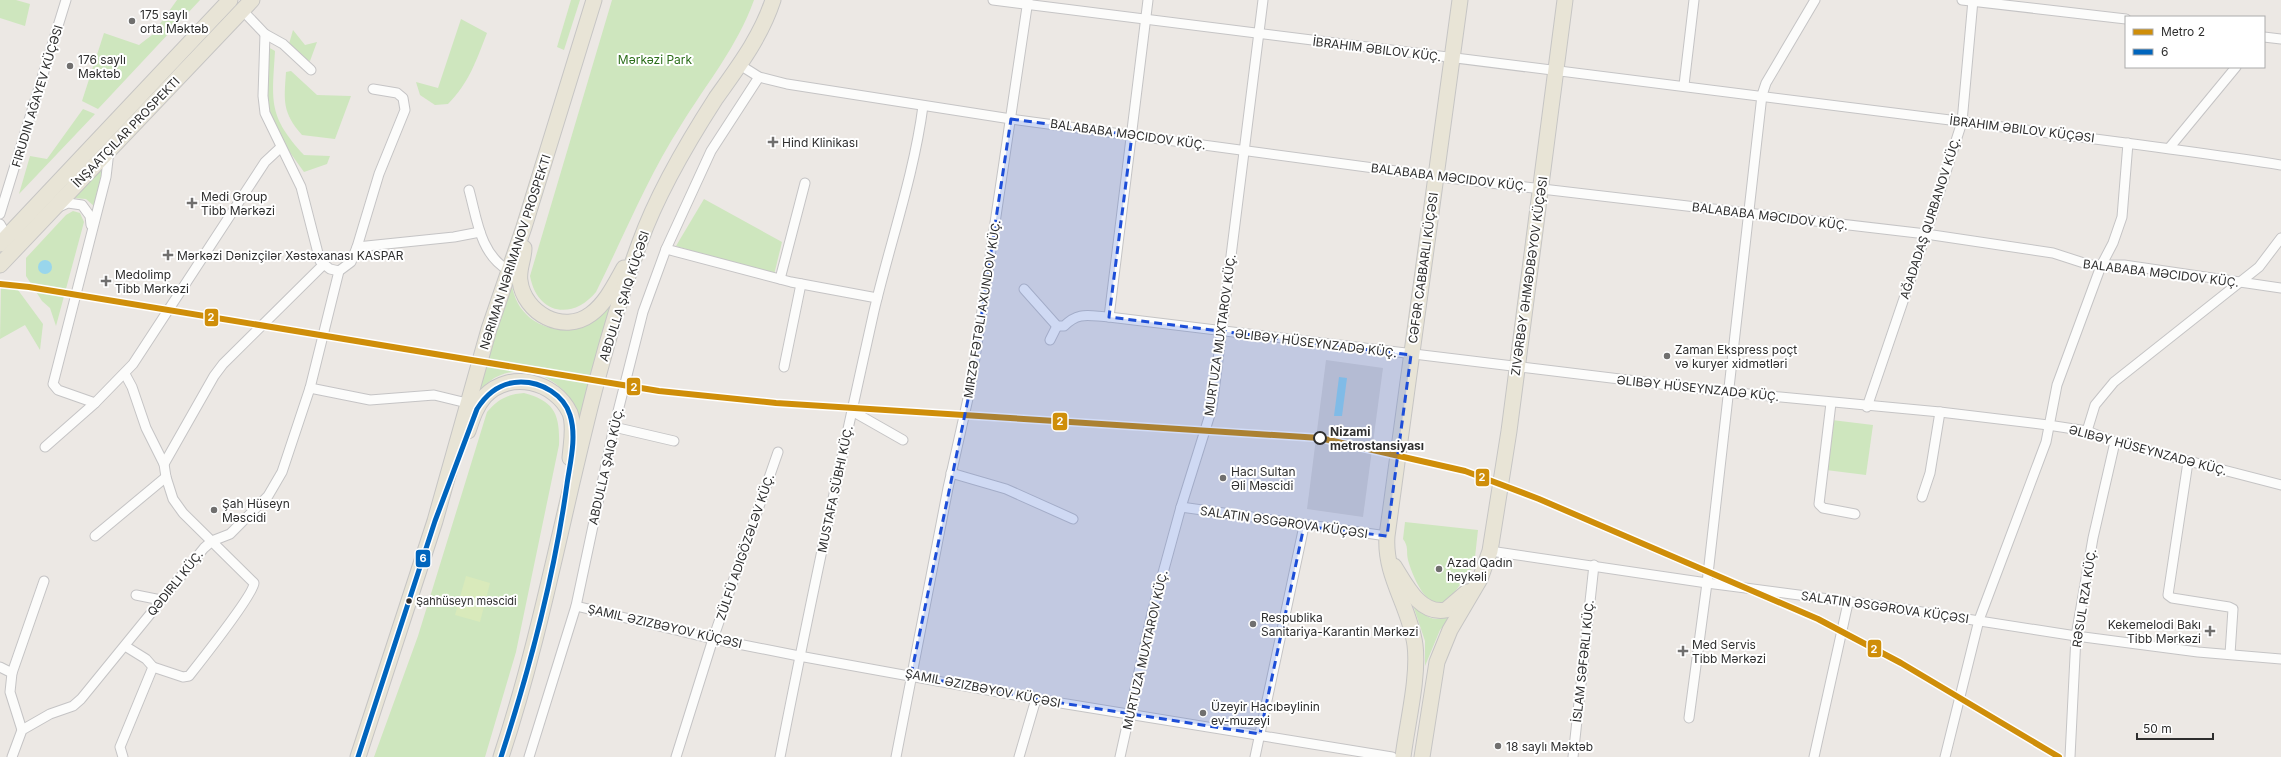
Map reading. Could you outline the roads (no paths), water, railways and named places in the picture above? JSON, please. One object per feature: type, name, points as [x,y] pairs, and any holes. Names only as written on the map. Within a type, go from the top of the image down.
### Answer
[{"type":"main road","name":"NƏRIMAN NƏRIMANOV PROSPEKTI","points":[[358,757],[435,521],[467,403],[508,270],[524,227],[594,0]]},
{"type":"main road","name":"ABDULLA ŞAIQ KÜÇƏSI","points":[[501,757],[532,655],[563,514],[611,332],[640,241],[679,160],[698,127],[759,34],[773,0]]},
{"type":"main road","points":[[1403,757],[1414,676],[1415,645],[1411,627],[1392,578],[1387,554],[1387,536],[1460,0]]},
{"type":"main road","name":"ZIVƏRBƏY ƏHMƏDBƏYOV KÜÇƏSI","points":[[1484,571],[1490,551],[1517,367],[1565,0]]},
{"type":"main road","points":[[2,235],[225,5],[245,3]]},
{"type":"main road","points":[[0,265],[245,3]]},
{"type":"main road","points":[[524,227],[524,254],[519,280],[522,292],[528,303],[536,312],[547,318],[560,322],[581,320],[598,308],[608,295],[640,241]]},
{"type":"main road","points":[[435,521],[472,420],[482,401],[498,387],[511,382],[526,381],[541,385],[554,394],[570,414],[572,437],[563,514]]},
{"type":"main road","points":[[1387,554],[1417,600],[1430,610],[1446,610],[1458,602],[1484,571]]},
{"type":"main road","points":[[1422,757],[1437,662],[1450,630],[1470,598],[1484,571]]},
{"type":"street","name":"FIRUDIN AĞAYEV KÜÇƏSI","points":[[0,214],[66,0]]},
{"type":"street","name":"İBRAHIM ƏBILOV KÜÇ.","points":[[993,0],[1027,2],[1145,20],[1762,95]]},
{"type":"street","points":[[1109,317],[1148,0]]},
{"type":"street","name":"MURTUZA MUXTAROV KÜÇ.","points":[[1120,757],[1152,613],[1181,507],[1212,408],[1263,0]]},
{"type":"street","points":[[1684,85],[1694,0]]},
{"type":"street","points":[[1689,718],[1707,583],[1727,392],[1762,95],[1766,83],[1815,0]]},
{"type":"street","points":[[1962,0],[2125,19]]},
{"type":"street","name":"AĞADADAŞ QURBANOV KÜÇ.","points":[[1867,407],[1926,234],[1962,122],[1973,1]]},
{"type":"street","name":"MIRZƏ FƏTƏLI AXUNDOV KÜÇ.","points":[[896,757],[951,473],[975,364],[1027,2]]},
{"type":"street","points":[[245,3],[265,34],[283,44],[311,70]]},
{"type":"street","points":[[265,34],[263,96],[265,113],[280,148],[301,187],[318,254],[323,265],[339,271],[351,262],[358,247],[379,174],[405,110],[403,98],[397,92],[373,89]]},
{"type":"street","points":[[2265,37],[2281,39]]},
{"type":"street","name":"BALABABA MƏCIDOV KÜÇ.","points":[[740,65],[760,77],[787,84],[1011,119],[1436,176],[1926,234],[2054,253],[2084,264],[2100,266],[2124,265],[2281,288]]},
{"type":"street","points":[[2170,147],[2235,68]]},
{"type":"street","name":"ABDULLA ŞAIQ KÜÇ.","points":[[529,757],[576,606],[614,427],[643,312],[666,249],[711,151],[760,77]]},
{"type":"street","name":"İBRAHIM ƏBILOV KÜÇƏSI","points":[[1762,95],[1962,122],[2170,147],[2281,165]]},
{"type":"street","name":"MUSTAFA SÜBHI KÜÇ.","points":[[780,757],[852,410],[877,298],[916,147],[923,106]]},
{"type":"street","points":[[1945,757],[1979,620],[2046,442],[2048,425],[2057,385],[2100,266],[2113,243],[2122,217],[2128,143]]},
{"type":"street","points":[[45,447],[95,403],[124,374],[265,162],[280,148]]},
{"type":"street","points":[[95,403],[58,390],[53,384],[106,177],[108,150]]},
{"type":"street","points":[[780,279],[805,183]]},
{"type":"street","points":[[469,190],[480,232],[491,256],[497,264],[508,270]]},
{"type":"street","points":[[47,216],[68,203],[82,205],[90,216],[91,234]]},
{"type":"street","points":[[358,247],[454,237],[480,232]]},
{"type":"street","points":[[2087,432],[2095,405],[2114,382],[2238,282],[2259,267],[2281,238]]},
{"type":"street","points":[[666,249],[801,284],[877,298]]},
{"type":"street","points":[[164,464],[214,376],[223,364],[323,265]]},
{"type":"street","name":"QƏDIRLI KÜÇ.","points":[[22,730],[50,714],[73,706],[125,646],[204,548],[212,541],[230,534],[273,489],[290,450],[310,388],[339,271]]},
{"type":"street","points":[[784,368],[801,284]]},
{"type":"street","points":[[1024,289],[1057,326],[1050,340]]},
{"type":"street","name":"ƏLIBƏY HÜSEYNZADƏ KÜÇ.","points":[[1057,326],[1064,326],[1074,316],[1109,317],[1221,332],[1727,392],[1867,407],[1940,412],[2048,425],[2087,432],[2115,442],[2188,462],[2281,485]]},
{"type":"street","points":[[124,374],[132,387],[146,428],[164,464],[166,477],[173,498],[183,513],[252,579],[254,587],[189,676],[183,677],[153,667],[146,659],[125,646]]},
{"type":"street","points":[[310,388],[370,400],[434,395],[467,403]]},
{"type":"street","points":[[1831,403],[1819,504],[1823,508],[1855,514]]},
{"type":"street","points":[[852,410],[903,440]]},
{"type":"street","points":[[1922,497],[1930,473],[1940,412]]},
{"type":"street","points":[[614,427],[674,441]]},
{"type":"street","name":"RƏSUL RZA KÜÇ.","points":[[2070,757],[2076,636],[2093,538],[2115,442]]},
{"type":"street","points":[[676,757],[713,639],[778,452]]},
{"type":"street","points":[[2188,462],[2168,595],[2172,598],[2229,606],[2233,609],[2235,614],[2230,654]]},
{"type":"street","points":[[951,473],[1006,489],[1073,519]]},
{"type":"street","points":[[95,536],[166,477]]},
{"type":"street","points":[[1181,507],[1304,526],[1387,536]]},
{"type":"street","points":[[1255,757],[1304,526]]},
{"type":"street","points":[[1490,551],[1848,603],[1979,620],[2076,636],[2281,659]]},
{"type":"street","name":"İSLAM SƏFƏRLI KÜÇ.","points":[[1573,757],[1594,565]]},
{"type":"street","points":[[12,757],[22,730],[10,692],[12,673],[44,581]]},
{"type":"street","points":[[136,595],[161,600]]},
{"type":"street","points":[[1814,757],[1848,603]]},
{"type":"street","name":"ŞAMIL ƏZIZBƏYOV KÜÇƏSI","points":[[576,606],[713,639],[800,656],[1129,715],[1260,734],[1392,757]]},
{"type":"street","points":[[0,667],[12,673]]},
{"type":"street","points":[[123,757],[120,747],[153,667]]},
{"type":"street","points":[[1019,757],[1036,699]]},
{"type":"water","points":[[42,260],[48,260],[52,264],[52,270],[48,274],[42,274],[38,270],[38,264]]},
{"type":"water","points":[[1339,377],[1347,378],[1342,416],[1334,416]]},
{"type":"metro line","name":"2","points":[[0,284],[29,287],[659,391],[776,403],[1320,438],[1465,471],[1539,499],[1818,619],[1901,663],[2059,757]]},
{"type":"place","name":"175 saylı orta Məktəb","points":[[132,21]]},
{"type":"place","name":"176 saylı Məktəb","points":[[70,66]]},
{"type":"place","name":"Hind Klinikası","points":[[773,142]]},
{"type":"place","name":"Medi Group Tibb Mərkəzi","points":[[192,203]]},
{"type":"place","name":"Mərkəzi Dənizçilər Xəstəxanası KASPAR","points":[[168,255]]},
{"type":"place","name":"Medolimp Tibb Mərkəzi","points":[[106,281]]},
{"type":"place","name":"Zaman Ekspress poçt və kuryer xidmətləri","points":[[1667,356]]},
{"type":"place","name":"Nizami metrostansiyası","points":[[1320,438]]},
{"type":"place","name":"Hacı Sultan Əli Məscidi","points":[[1223,478]]},
{"type":"place","name":"Şah Hüseyn Məscidi","points":[[214,510]]},
{"type":"place","name":"Azad Qadın heykəli","points":[[1439,569]]},
{"type":"place","name":"Şahhüseyn məscidi","points":[[409,601]]},
{"type":"place","name":"Respublika Sanitariya-Karantin Mərkəzi","points":[[1253,624]]},
{"type":"place","name":"Kekemelodi Bakı Tibb Mərkəzi","points":[[2210,631]]},
{"type":"place","name":"Med Servis Tibb Mərkəzi","points":[[1683,651]]},
{"type":"place","name":"Üzeyir Hacıbəylinin ev-muzeyi","points":[[1203,713]]},
{"type":"place","name":"18 saylı Məktəb","points":[[1498,746]]},
{"type":"park label","name":"Mərkəzi Park","points":[[655,59]]}]
